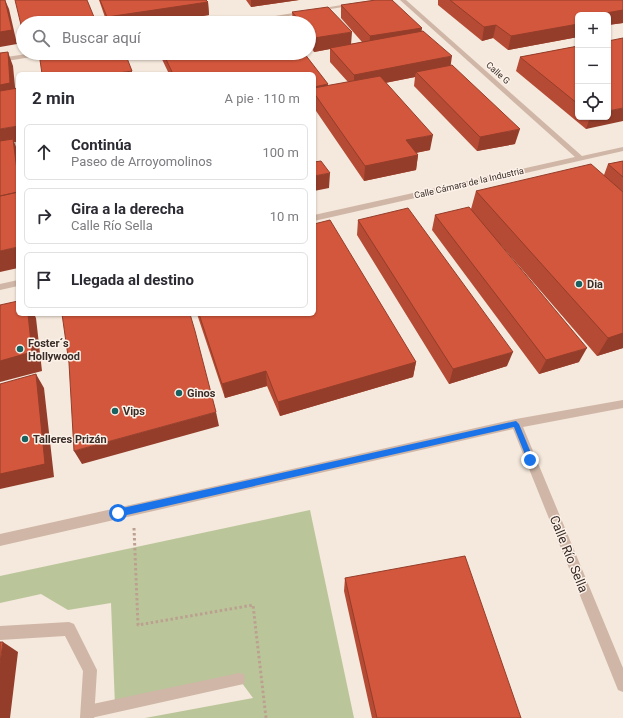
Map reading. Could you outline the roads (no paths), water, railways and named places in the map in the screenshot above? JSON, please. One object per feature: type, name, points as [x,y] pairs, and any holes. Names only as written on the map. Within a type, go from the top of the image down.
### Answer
[{"type":"street","points":[[280,16],[382,0]]},
{"type":"street","name":"Calle G","points":[[403,0],[580,158]]},
{"type":"street","points":[[0,60],[16,57]]},
{"type":"street","name":"Calle Cámara de la Industria","points":[[316,218],[623,149]]},
{"type":"street","points":[[0,287],[16,283]]},
{"type":"street","points":[[0,540],[516,424],[623,404]]},
{"type":"street","name":"Calle Río Sella","points":[[516,424],[623,685]]},
{"type":"street","points":[[0,633],[69,629],[90,670],[88,715]]},
{"type":"lane","points":[[0,147],[16,143]]},
{"type":"lane","points":[[88,715],[239,679]]},
{"type":"place","name":"Dia","points":[[579,284]]},
{"type":"place","name":"Foster´s Hollywood","points":[[20,349]]},
{"type":"place","name":"Ginos","points":[[179,393]]},
{"type":"place","name":"Vips","points":[[115,411]]},
{"type":"place","name":"Talleres Prizán","points":[[25,439]]}]
